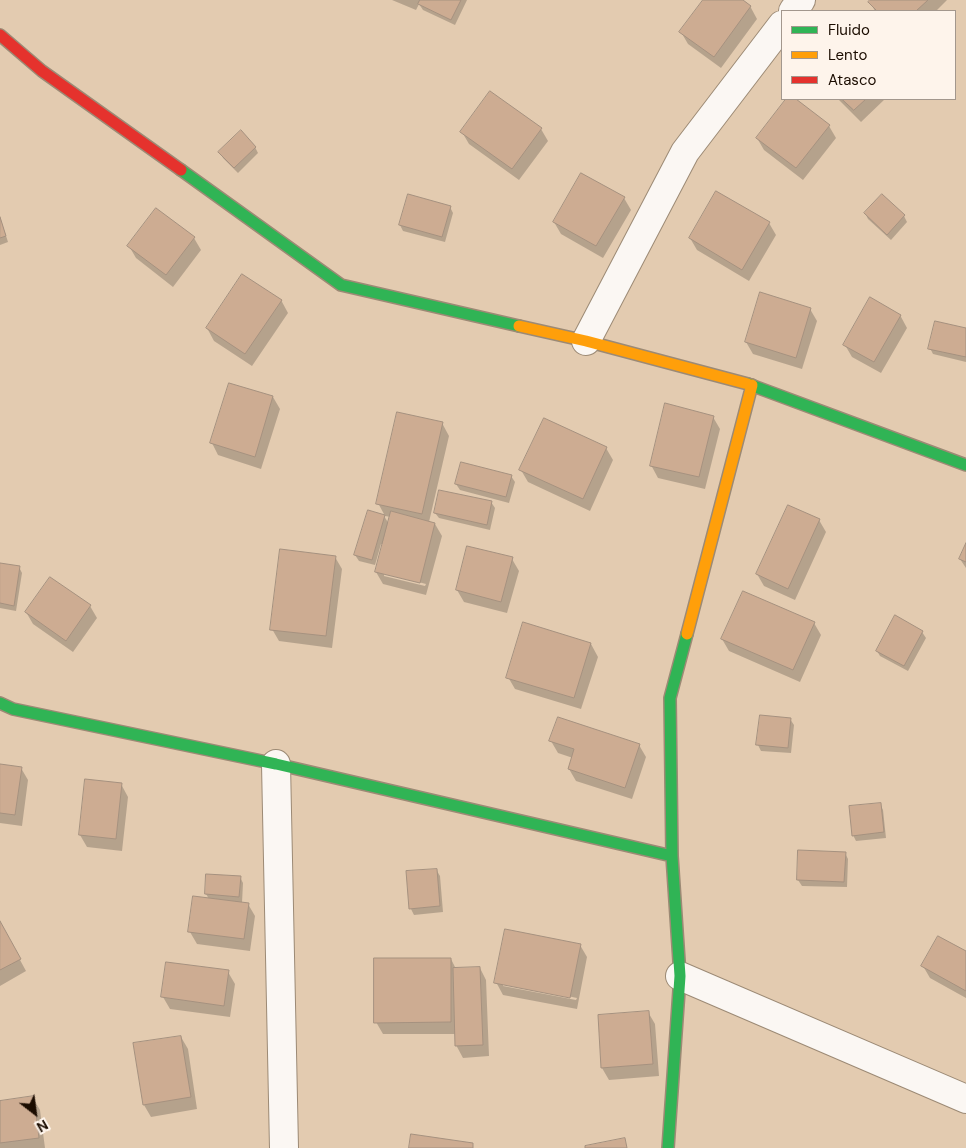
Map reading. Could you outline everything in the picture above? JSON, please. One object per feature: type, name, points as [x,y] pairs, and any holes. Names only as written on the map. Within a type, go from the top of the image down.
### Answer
[{"type":"street","points":[[793,10],[801,0]]},
{"type":"street","points":[[586,341],[685,152],[781,26]]},
{"type":"street","points":[[0,35],[42,72],[341,285],[586,341],[752,385],[966,464]]},
{"type":"street","points":[[668,1148],[680,976],[672,856],[670,698],[752,385]]},
{"type":"street","points":[[0,703],[13,709],[276,764],[672,856]]},
{"type":"street","points":[[276,764],[284,1148]]},
{"type":"street","points":[[680,976],[966,1099]]},
{"type":"building","points":[[420,0],[461,0],[451,20],[418,4]]},
{"type":"building","points":[[703,0],[743,0],[751,6],[714,57],[679,32]]},
{"type":"building","points":[[870,0],[928,0],[917,10],[876,10],[868,2]]},
{"type":"building","points":[[490,91],[542,128],[512,169],[460,132]]},
{"type":"building","points":[[785,100],[797,100],[830,125],[796,168],[756,138]]},
{"type":"building","points":[[843,100],[865,100],[854,110]]},
{"type":"building","points":[[241,130],[256,147],[234,168],[218,152]]},
{"type":"building","points":[[581,173],[625,197],[596,246],[553,222]]},
{"type":"building","points":[[716,191],[770,222],[742,270],[689,238]]},
{"type":"building","points":[[408,194],[451,206],[442,237],[399,225]]},
{"type":"building","points":[[882,194],[905,215],[887,235],[864,213]]},
{"type":"building","points":[[156,208],[195,237],[166,275],[127,246]]},
{"type":"building","points":[[0,217],[6,236],[0,238]]},
{"type":"building","points":[[242,274],[282,300],[245,354],[206,328]]},
{"type":"building","points":[[760,292],[811,308],[796,358],[745,342]]},
{"type":"building","points":[[870,297],[901,315],[874,362],[843,345]]},
{"type":"building","points":[[935,321],[966,328],[966,357],[928,349]]},
{"type":"building","points":[[229,383],[273,396],[255,457],[210,443]]},
{"type":"building","points":[[665,403],[714,416],[699,477],[650,466]]},
{"type":"building","points":[[397,412],[443,422],[422,514],[376,504]]},
{"type":"building","points":[[544,418],[607,447],[583,499],[519,470]]},
{"type":"building","points":[[461,462],[512,475],[506,497],[455,484]]},
{"type":"building","points":[[439,490],[492,501],[487,525],[434,513]]},
{"type":"building","points":[[788,505],[820,519],[788,589],[756,574]]},
{"type":"building","points":[[368,510],[385,515],[372,560],[354,555]]},
{"type":"building","points":[[391,511],[435,523],[420,583],[375,572]]},
{"type":"building","points":[[966,543],[966,562],[959,559]]},
{"type":"building","points":[[467,546],[513,557],[501,602],[456,590]]},
{"type":"building","points":[[280,549],[336,556],[326,636],[270,630]]},
{"type":"building","points":[[0,563],[20,566],[14,606],[0,603]]},
{"type":"building","points":[[50,577],[91,605],[66,641],[25,612]]},
{"type":"building","points":[[743,591],[815,622],[793,670],[721,639]]},
{"type":"building","points":[[895,615],[923,631],[904,666],[876,651]]},
{"type":"building","points":[[523,622],[591,643],[574,698],[506,678]]},
{"type":"building","points":[[760,715],[791,718],[788,748],[756,745]]},
{"type":"building","points":[[558,717],[640,744],[625,788],[568,769],[574,749],[549,741]]},
{"type":"building","points":[[0,764],[22,767],[15,815],[0,813]]},
{"type":"building","points":[[85,779],[122,783],[116,839],[79,835]]},
{"type":"building","points":[[881,803],[884,832],[852,836],[849,806]]},
{"type":"building","points":[[798,850],[846,852],[844,882],[797,880]]},
{"type":"building","points":[[437,869],[440,906],[409,909],[406,871]]},
{"type":"building","points":[[206,874],[241,876],[239,897],[205,894]]},
{"type":"building","points":[[193,896],[249,903],[244,939],[188,932]]},
{"type":"building","points":[[0,921],[21,959],[0,970]]},
{"type":"building","points":[[505,929],[581,944],[570,998],[494,983]]},
{"type":"building","points":[[938,936],[966,951],[966,991],[921,966]]},
{"type":"building","points":[[374,958],[451,958],[451,1022],[374,1023]]},
{"type":"building","points":[[166,962],[229,970],[224,1006],[161,997]]},
{"type":"building","points":[[480,967],[483,1045],[455,1046],[453,968]]},
{"type":"building","points":[[649,1011],[653,1064],[601,1068],[598,1015]]},
{"type":"building","points":[[181,1036],[191,1097],[143,1105],[133,1043]]},
{"type":"building","points":[[34,1096],[39,1138],[0,1143],[0,1101]]},
{"type":"building","points":[[411,1134],[473,1143],[473,1148],[409,1148]]},
{"type":"building","points":[[625,1138],[627,1148],[585,1148],[585,1146]]},
{"type":"traffic: fast","points":[[181,170],[341,285],[519,326]]},
{"type":"traffic: fast","points":[[748,384],[966,465]]},
{"type":"traffic: fast","points":[[668,1148],[680,976],[672,856],[670,698],[687,634]]},
{"type":"traffic: fast","points":[[0,703],[13,709],[276,764],[672,856]]},
{"type":"traffic: slow","points":[[519,326],[586,341],[748,384]]},
{"type":"traffic: slow","points":[[687,634],[752,385]]},
{"type":"traffic: jam","points":[[0,35],[42,71],[181,170]]}]
